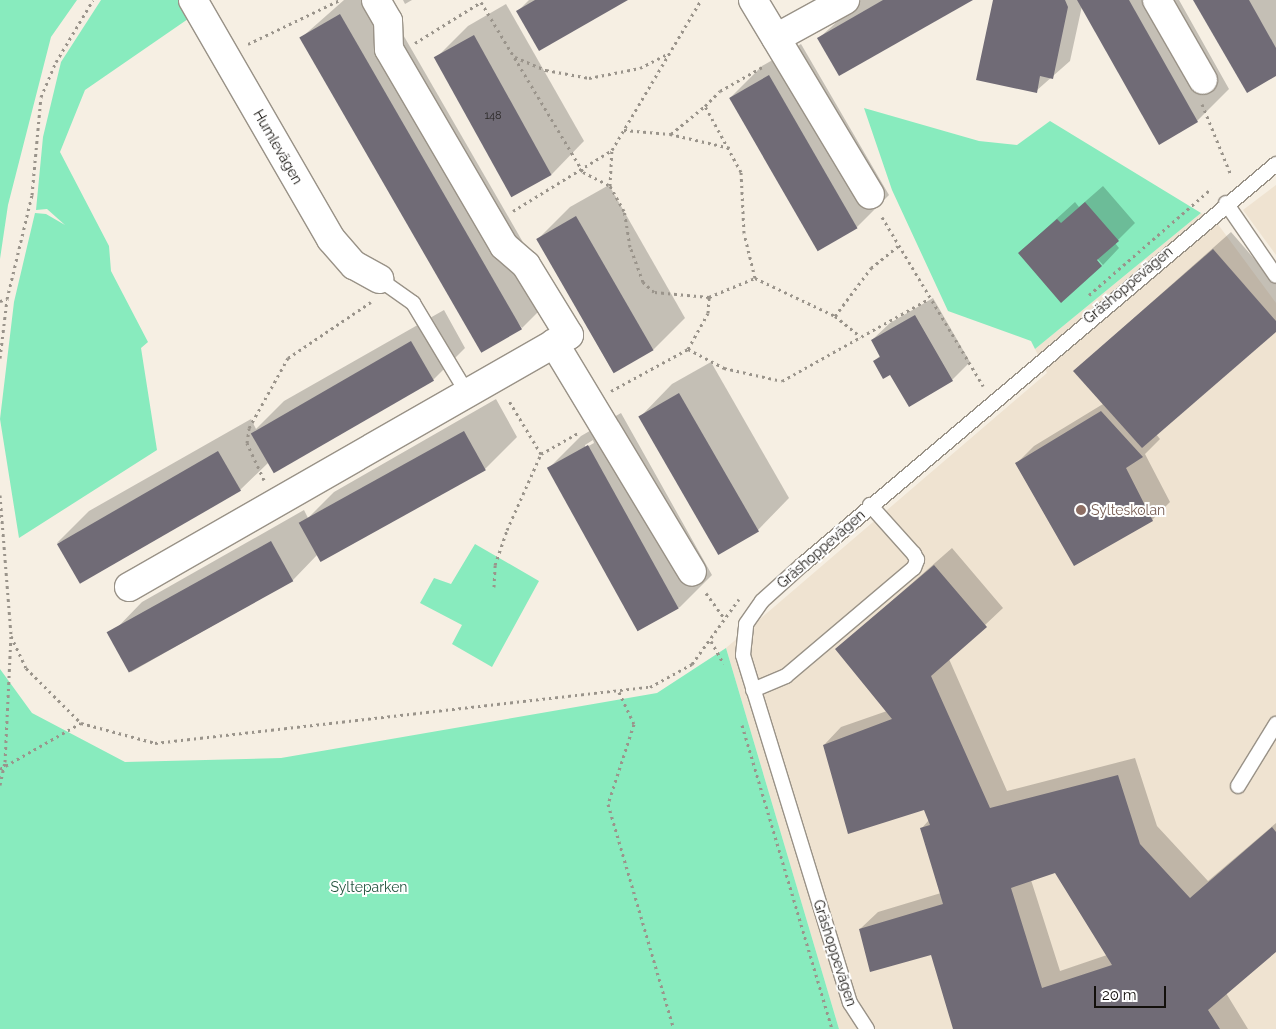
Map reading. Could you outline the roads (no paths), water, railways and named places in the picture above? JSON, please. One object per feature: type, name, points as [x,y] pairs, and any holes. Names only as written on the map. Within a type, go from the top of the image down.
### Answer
[{"type":"street","name":"Humlevägen","points":[[193,0],[331,239],[354,265],[376,277]]},
{"type":"street","points":[[129,587],[569,335],[526,265],[504,246],[394,56],[388,21],[376,0]]},
{"type":"street","points":[[753,0],[870,195]]},
{"type":"street","points":[[781,46],[845,0]]},
{"type":"street","points":[[1156,0],[1203,80]]},
{"type":"street","points":[[554,343],[692,572]]},
{"type":"lane","name":"Gräshoppevägen","points":[[867,1029],[850,1003],[753,690],[743,655],[746,624],[762,601],[870,506],[1226,203],[1276,164]]},
{"type":"lane","points":[[1226,203],[1276,276]]},
{"type":"lane","points":[[376,277],[413,303],[467,393]]},
{"type":"lane","points":[[753,690],[786,676],[914,568],[918,560],[914,554],[870,506]]},
{"type":"lane","points":[[1238,786],[1276,724]]},
{"type":"place","name":"Sylteskolan","points":[[1081,510]]},
{"type":"park label","name":"Sylteparken","points":[[369,887]]}]
